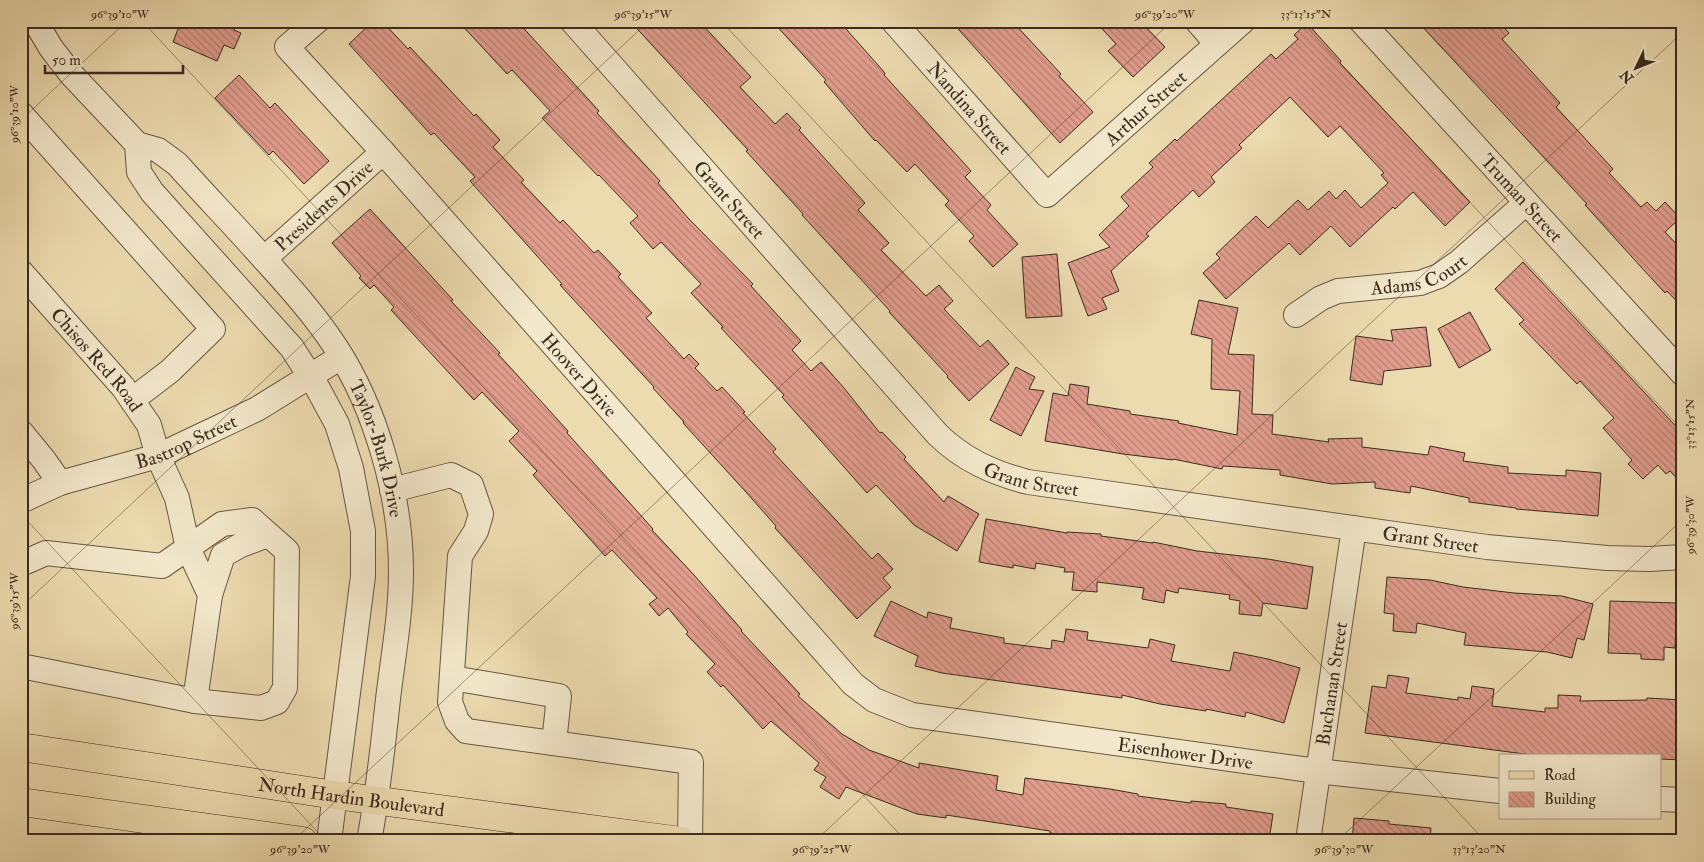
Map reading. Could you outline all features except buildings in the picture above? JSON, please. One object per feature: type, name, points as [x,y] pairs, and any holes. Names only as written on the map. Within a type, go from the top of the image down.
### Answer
[{"type":"main road","name":"North Hardin Boulevard","points":[[21,747],[335,795],[682,841]]},
{"type":"main road","points":[[21,802],[303,841]]},
{"type":"street","name":"Taylor-Burk Drive","points":[[34,21],[51,48],[71,74],[137,144],[158,150],[177,164],[264,259],[310,312],[341,357],[360,390],[383,453],[392,490],[399,536],[401,572],[396,639],[377,800],[370,841]]},
{"type":"street","name":"Hoover Drive","points":[[316,21],[287,47],[853,684],[874,700]]},
{"type":"street","name":"Grant Street","points":[[572,21],[938,435],[959,454],[984,468],[1028,482],[1487,547],[1566,555],[1649,559],[1683,557]]},
{"type":"street","name":"Nandina Street","points":[[894,21],[1047,195]]},
{"type":"street","points":[[1197,21],[1217,44]]},
{"type":"street","name":"Arthur Street","points":[[1047,195],[1243,21]]},
{"type":"street","name":"Truman Street","points":[[1361,21],[1683,374]]},
{"type":"street","points":[[21,114],[213,329],[170,371],[132,400]]},
{"type":"street","name":"Taylor-Burk Drive","points":[[137,144],[139,172],[152,192],[292,348],[337,424],[351,468],[363,532],[363,576],[329,841]]},
{"type":"street","name":"Presidents Drive","points":[[264,259],[382,152]]},
{"type":"street","name":"Adams Court","points":[[1296,316],[1321,298],[1338,291],[1420,282],[1439,276],[1459,262],[1526,203]]},
{"type":"street","name":"Chisos Red Road","points":[[21,272],[123,387],[149,425],[158,456],[177,498],[188,548],[210,595]]},
{"type":"street","name":"Bastrop Street","points":[[21,501],[60,483],[158,456],[257,409],[341,357]]},
{"type":"street","points":[[21,432],[60,483]]},
{"type":"street","points":[[392,490],[451,475],[471,485],[481,514],[476,531],[460,556],[450,702],[457,721],[466,731],[691,762],[690,841]]},
{"type":"street","points":[[21,564],[46,553],[162,566],[222,524],[252,520],[287,551],[285,688],[277,702],[261,708],[195,701],[21,666]]},
{"type":"street","name":"Buchanan Street","points":[[1308,841],[1354,528]]},
{"type":"street","points":[[195,701],[210,595],[223,555],[241,545],[268,535]]},
{"type":"street","points":[[452,678],[560,696],[554,743]]},
{"type":"street","name":"Eisenhower Drive","points":[[874,700],[912,715],[1317,771],[1499,791]]},
{"type":"street","points":[[1662,799],[1683,800]]}]
